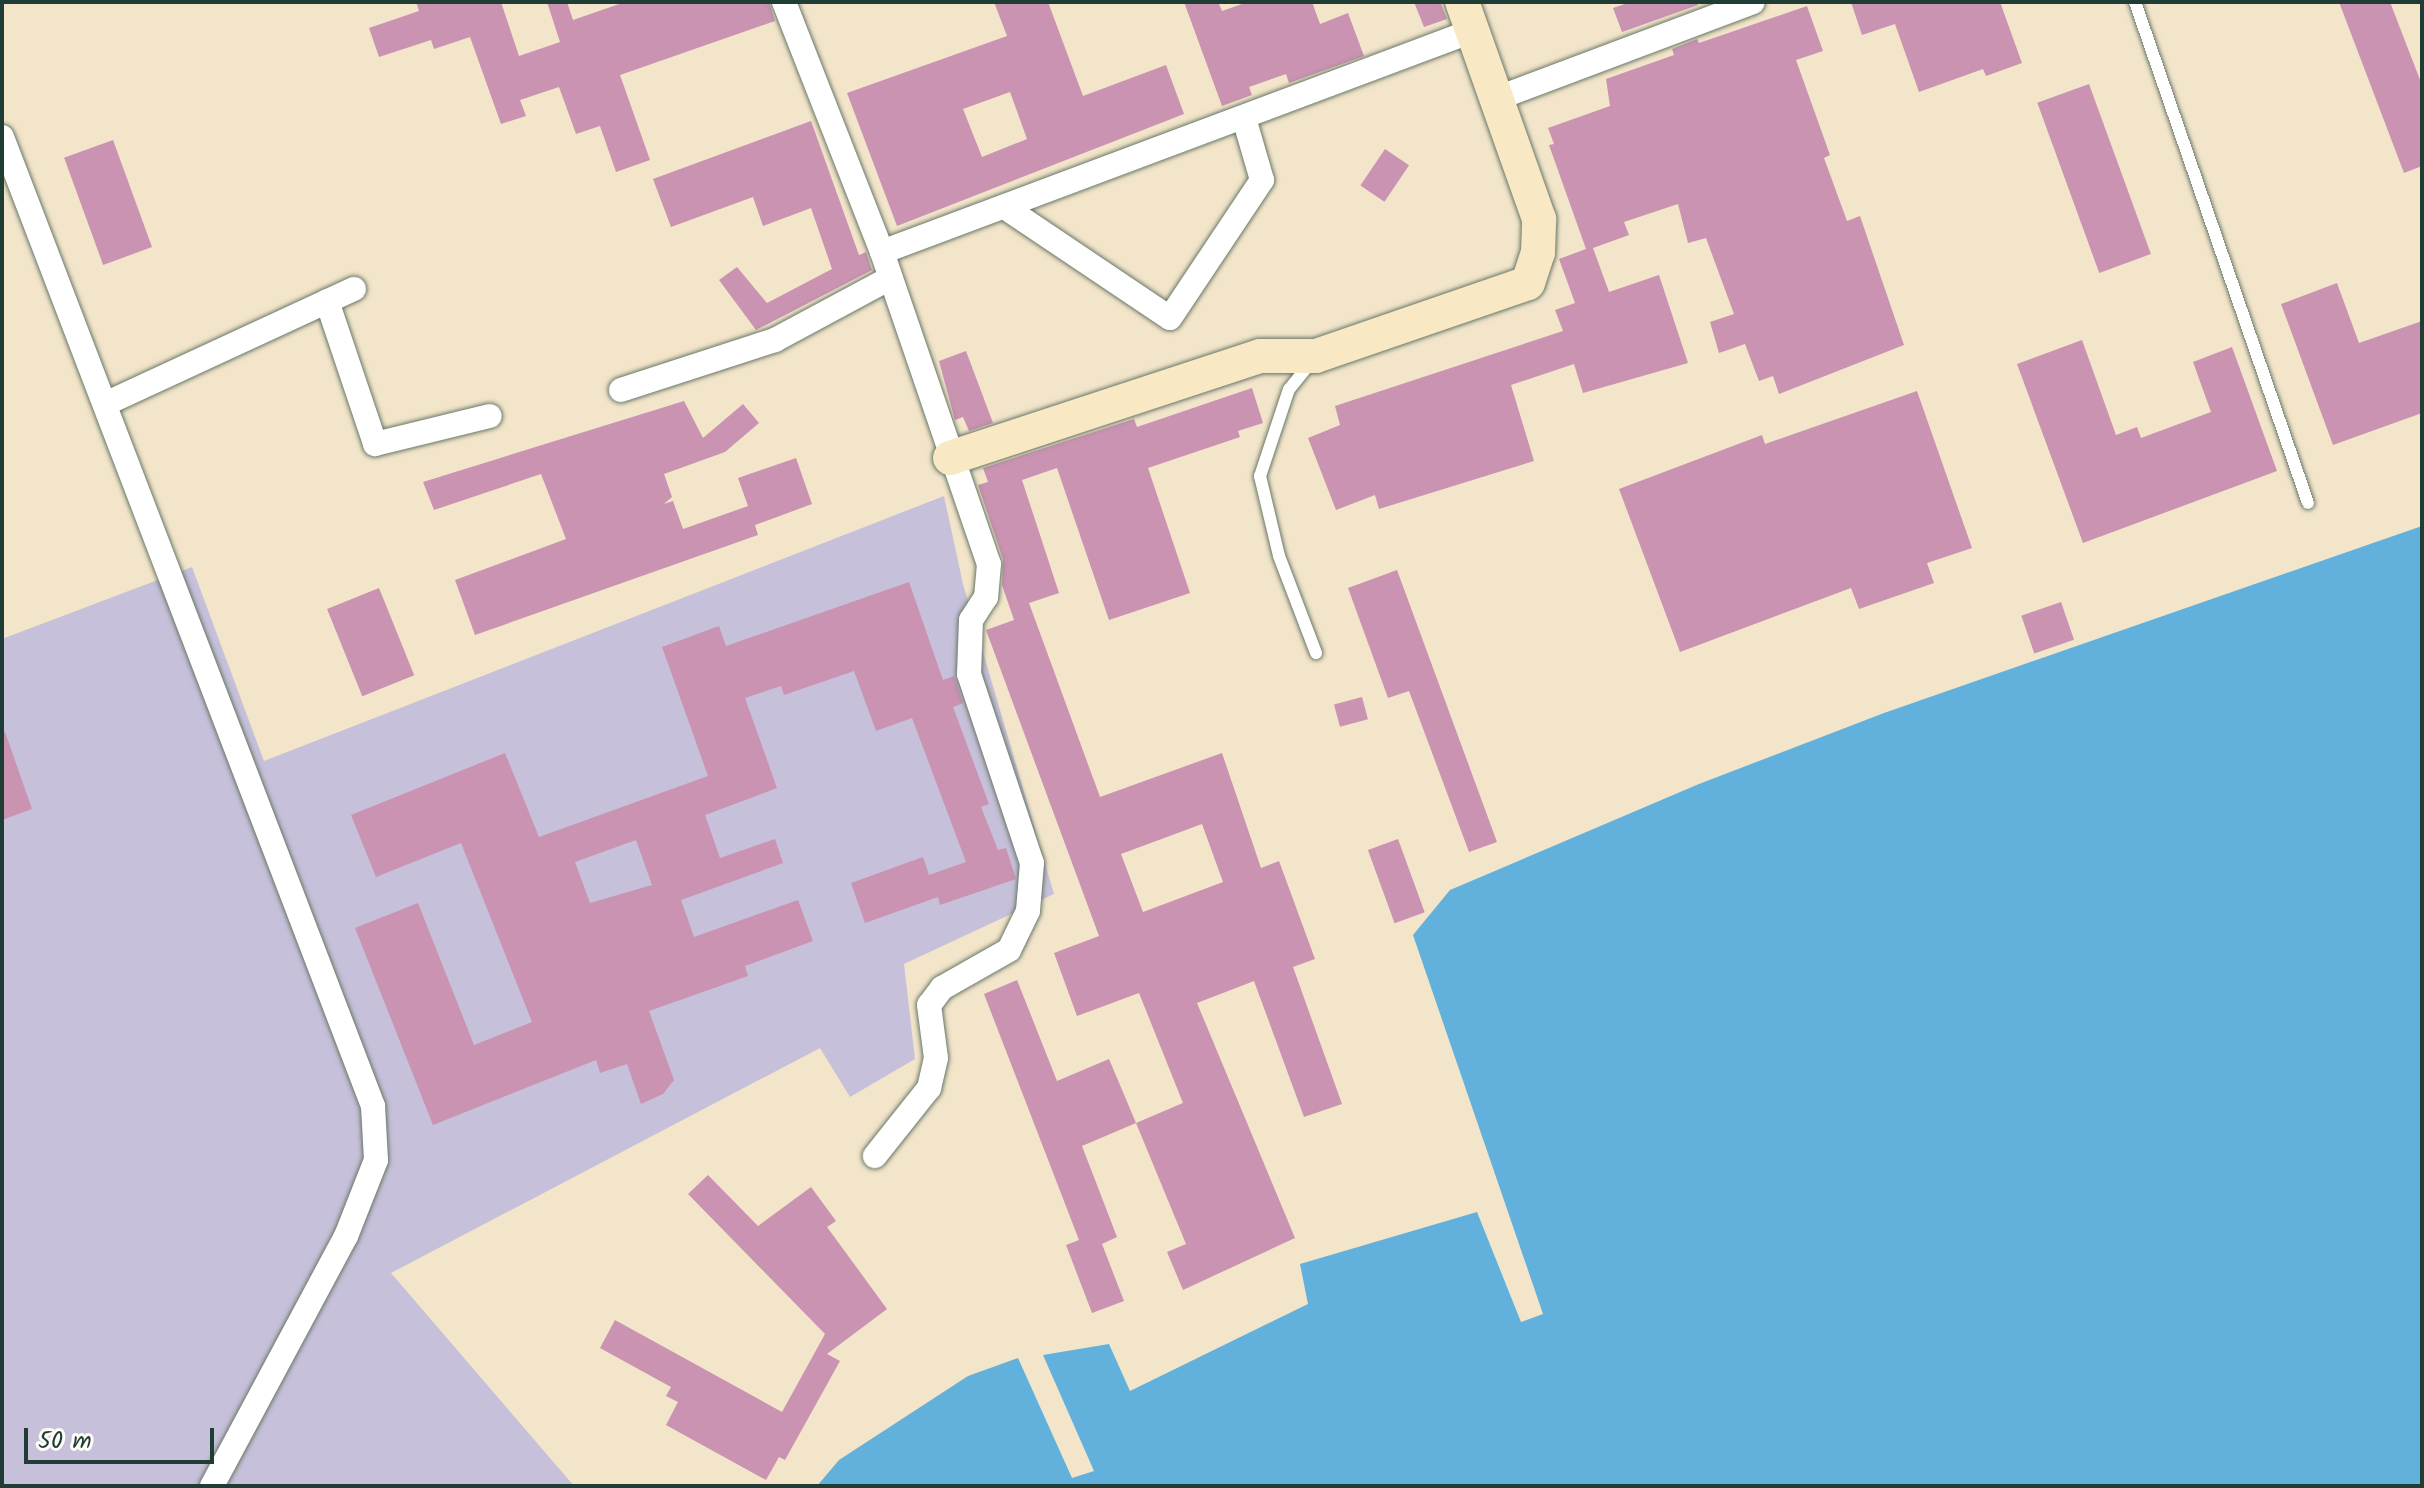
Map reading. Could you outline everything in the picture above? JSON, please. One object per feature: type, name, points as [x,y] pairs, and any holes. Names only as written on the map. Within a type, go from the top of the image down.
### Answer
[{"type":"street","points":[[784,2],[882,252],[950,458],[989,564],[986,597],[971,620],[969,674],[1032,863],[1028,911],[1009,950],[942,988],[929,1005],[936,1058],[929,1088],[875,1156]]},
{"type":"street","points":[[1498,98],[1693,13],[1753,2]]},
{"type":"street","points":[[882,252],[1244,118],[1467,16],[1539,219],[1538,253],[1528,283],[1316,356],[1260,356],[950,458]]},
{"type":"street","points":[[1006,208],[1170,318],[1262,180],[1244,118]]},
{"type":"street","points":[[2,137],[107,403],[373,1106],[376,1160],[346,1236],[212,1486]]},
{"type":"street","points":[[621,390],[775,340],[890,278]]},
{"type":"street","points":[[107,403],[354,289]]},
{"type":"street","points":[[327,301],[375,444],[490,416]]},
{"type":"lane","points":[[2135,2],[2308,503]]},
{"type":"lane","points":[[1316,356],[1289,389],[1260,476],[1279,556],[1316,653]]},
{"type":"shaded area","points":[[944,496],[963,584],[1054,894],[904,964],[915,1059],[850,1097],[820,1048],[391,1273],[574,1486],[2,1486],[2,639],[192,567],[264,761]]},
{"type":"water","points":[[2422,526],[2422,1486],[817,1486],[839,1460],[968,1376],[1018,1358],[1072,1478],[1094,1471],[1043,1355],[1109,1344],[1130,1391],[1308,1304],[1300,1264],[1477,1212],[1521,1322],[1543,1314],[1413,935],[1450,890],[1699,784],[1884,713]]},
{"type":"building","points":[[416,2],[501,2],[519,56],[560,42],[547,2],[567,2],[573,20],[625,2],[769,2],[775,21],[620,75],[650,160],[616,172],[600,126],[576,134],[559,87],[520,100],[526,116],[501,124],[470,37],[434,49],[431,40],[379,57],[369,28],[419,11]]},
{"type":"building","points":[[994,2],[1048,2],[1083,96],[1166,65],[1184,114],[897,226],[847,93],[1007,36]],"holes":[[[1010,92],[1027,139],[982,157],[963,109]]]},
{"type":"building","points":[[1184,2],[1218,2],[1222,11],[1248,2],[1312,2],[1320,24],[1348,13],[1364,56],[1289,83],[1286,74],[1249,87],[1252,95],[1222,106]]},
{"type":"building","points":[[1414,2],[1440,2],[1447,19],[1424,27]]},
{"type":"building","points":[[1631,2],[1698,2],[1698,5],[1622,32],[1613,8]]},
{"type":"building","points":[[1851,2],[2000,2],[2022,63],[1986,76],[1983,69],[1919,92],[1895,24],[1862,35]]},
{"type":"building","points":[[2339,2],[2390,2],[2422,85],[2422,166],[2404,173]]},
{"type":"building","points":[[1807,6],[1823,51],[1796,60],[1830,155],[1824,158],[1847,221],[1860,216],[1904,345],[1779,394],[1773,376],[1759,381],[1745,344],[1719,353],[1710,322],[1734,314],[1706,238],[1688,243],[1678,204],[1624,222],[1629,235],[1593,248],[1609,292],[1659,275],[1688,363],[1583,393],[1574,364],[1511,385],[1534,461],[1379,509],[1375,495],[1336,510],[1308,438],[1340,425],[1335,406],[1563,331],[1555,310],[1575,303],[1559,259],[1586,249],[1549,145],[1554,144],[1548,128],[1610,106],[1606,79],[1674,55],[1672,49],[1697,39],[1699,43]]},
{"type":"building","points":[[2089,84],[2151,254],[2099,273],[2037,103]]},
{"type":"building","points":[[811,121],[859,255],[866,252],[872,270],[756,330],[719,280],[737,267],[767,303],[832,269],[811,208],[763,226],[753,197],[671,227],[653,179]]},
{"type":"building","points":[[113,140],[152,247],[103,265],[64,158]]},
{"type":"building","points":[[1385,149],[1409,165],[1384,202],[1360,185]]},
{"type":"building","points":[[2337,283],[2359,343],[2422,321],[2422,413],[2333,445],[2281,304]]},
{"type":"building","points":[[2082,340],[2116,435],[2137,427],[2141,438],[2211,412],[2193,362],[2232,347],[2277,471],[2083,543],[2017,364]]},
{"type":"building","points":[[966,351],[993,423],[969,431],[963,417],[955,420],[939,361]]},
{"type":"building","points":[[1252,388],[1263,423],[1238,431],[1240,437],[1148,468],[1190,593],[1109,620],[1057,468],[1022,480],[1059,593],[1029,603],[1100,797],[1222,753],[1261,868],[1279,861],[1315,959],[1293,967],[1342,1104],[1304,1117],[1254,981],[1197,1003],[1295,1238],[1183,1290],[1167,1252],[1186,1244],[1136,1123],[1183,1103],[1139,993],[1077,1016],[1054,953],[1099,936],[986,630],[1014,620],[1002,585],[1003,559],[978,485],[988,482],[983,468],[1134,419],[1137,427]],"holes":[[[1202,824],[1223,882],[1143,912],[1121,854]]]},
{"type":"building","points":[[1917,391],[1972,548],[1927,563],[1934,583],[1859,609],[1851,588],[1680,652],[1619,489],[1762,435],[1765,444]]},
{"type":"building","points":[[684,401],[703,438],[743,404],[759,423],[725,452],[664,474],[672,497],[664,504],[673,501],[683,529],[748,506],[738,478],[796,458],[812,504],[755,525],[758,535],[475,635],[455,580],[566,539],[541,474],[434,510],[423,482]]},
{"type":"building","points":[[1397,570],[1497,842],[1469,852],[1409,691],[1388,698],[1348,588]]},
{"type":"building","points":[[909,582],[943,680],[954,676],[963,703],[953,707],[989,804],[981,807],[998,850],[1006,848],[1016,879],[940,905],[938,897],[865,923],[851,883],[923,857],[929,875],[966,862],[912,718],[876,731],[854,671],[784,695],[781,686],[745,698],[777,788],[705,815],[720,858],[775,839],[783,863],[681,900],[694,937],[798,900],[813,941],[745,966],[748,976],[649,1011],[674,1080],[663,1094],[641,1104],[627,1064],[600,1073],[596,1060],[433,1125],[355,928],[418,903],[474,1045],[532,1022],[461,843],[376,877],[351,815],[505,753],[539,837],[708,776],[662,647],[719,626],[726,646]],"holes":[[[636,840],[652,885],[590,903],[575,862]]]},
{"type":"building","points":[[379,588],[414,675],[362,696],[327,609]]},
{"type":"building","points":[[2061,602],[2074,640],[2034,653],[2021,616]]},
{"type":"building","points":[[1362,697],[1368,719],[1340,727],[1334,705]]},
{"type":"building","points":[[5,732],[32,809],[2,820],[2,733]]},
{"type":"building","points":[[1398,839],[1425,912],[1395,923],[1368,850]]},
{"type":"building","points":[[1017,980],[1057,1081],[1109,1059],[1136,1123],[1082,1146],[1117,1237],[1102,1244],[1124,1301],[1092,1313],[1066,1245],[1079,1240],[984,994]]},
{"type":"building","points":[[708,1175],[758,1226],[811,1187],[836,1221],[827,1227],[887,1309],[827,1354],[840,1361],[785,1460],[779,1457],[766,1480],[666,1425],[678,1402],[666,1396],[671,1387],[600,1348],[615,1320],[782,1412],[825,1334],[688,1194]]}]
